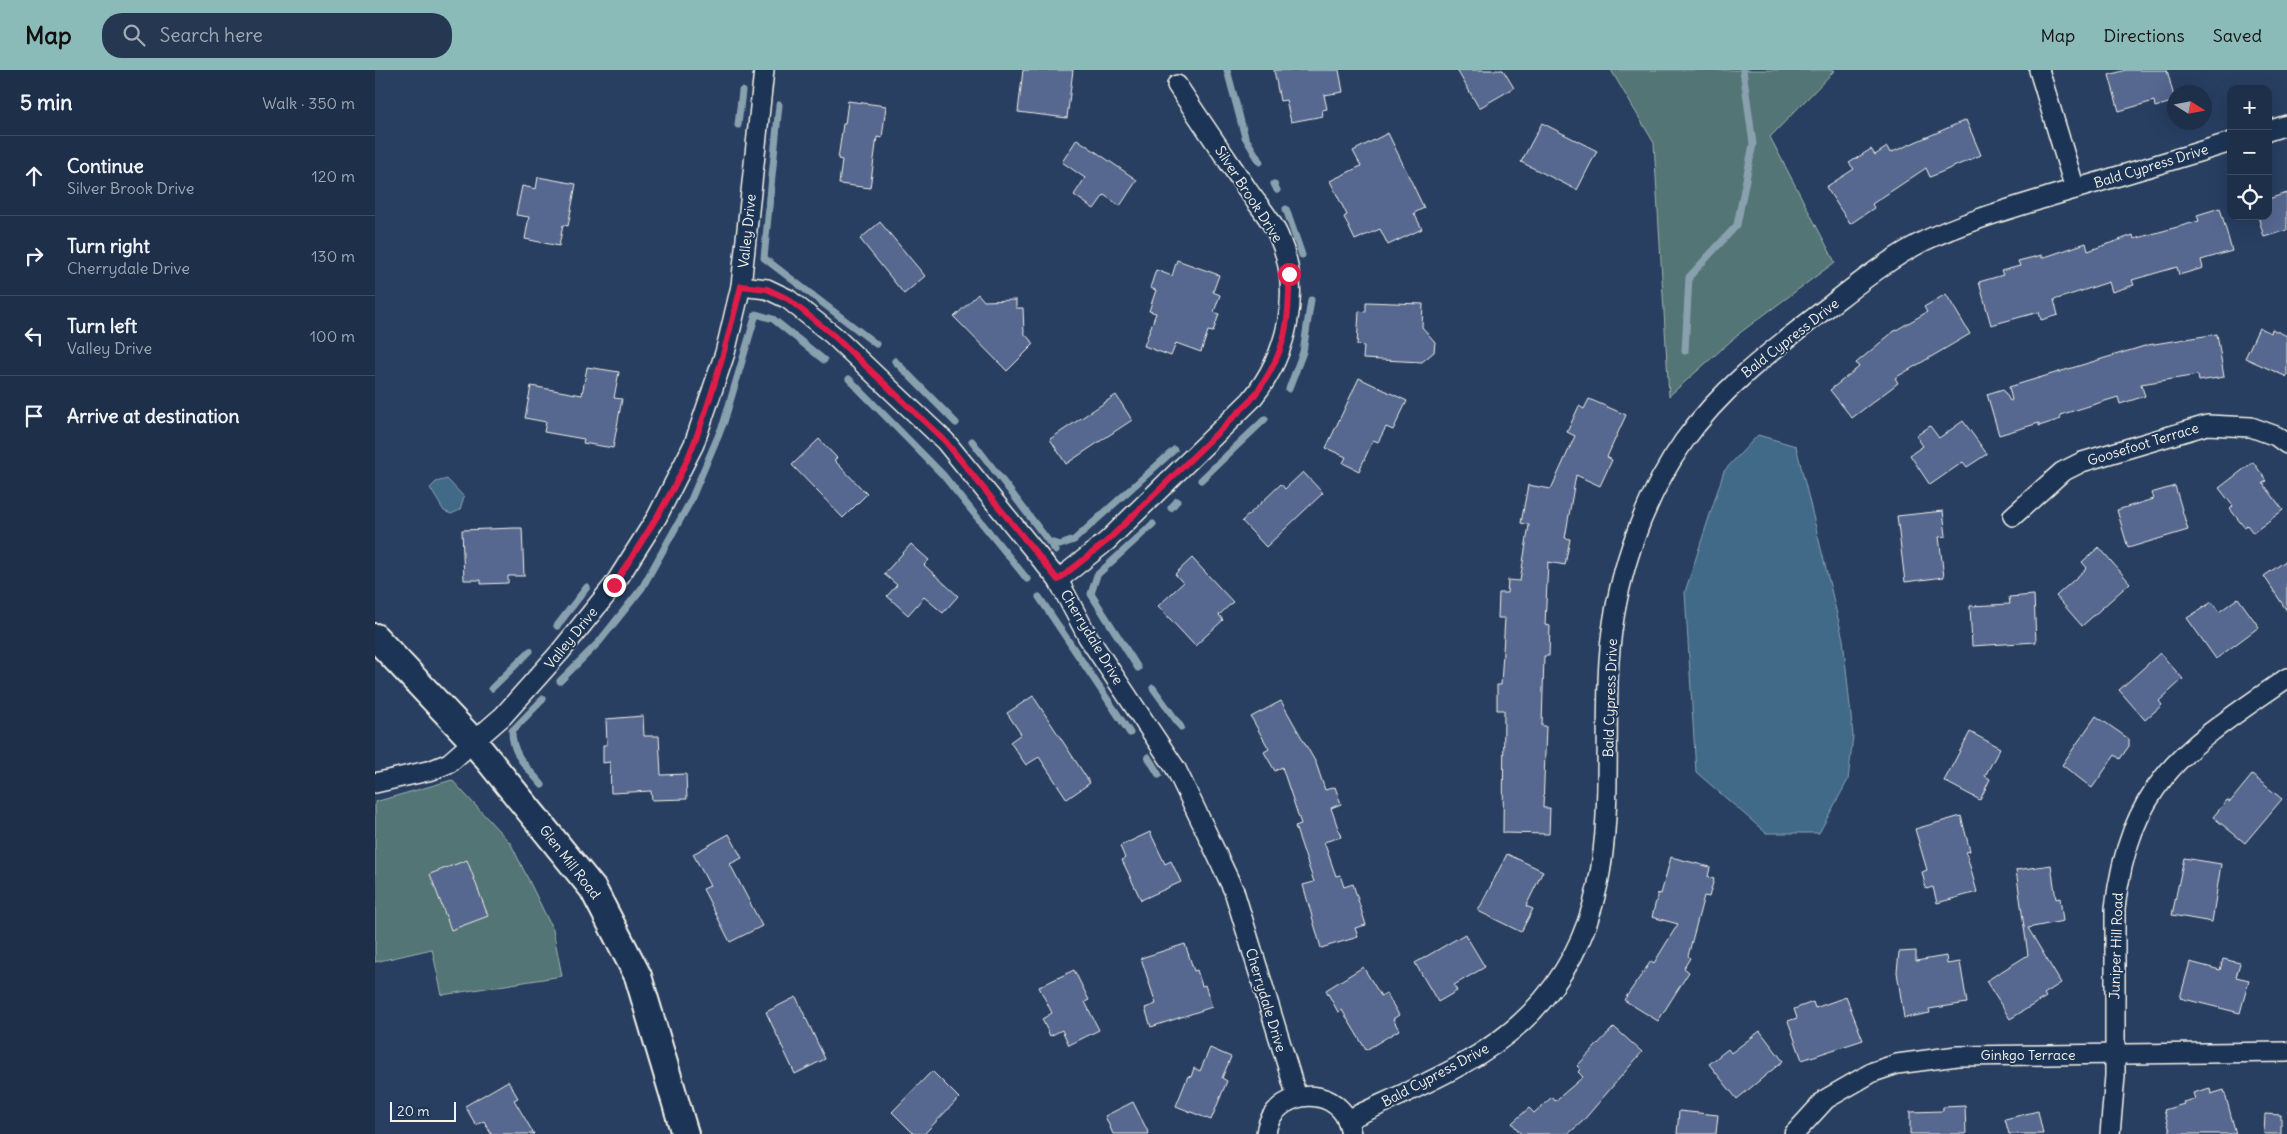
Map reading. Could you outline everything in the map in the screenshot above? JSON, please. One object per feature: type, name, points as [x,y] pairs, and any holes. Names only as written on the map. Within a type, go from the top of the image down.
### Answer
[{"type":"main road","name":"Glen Mill Road","points":[[375,637],[473,741],[593,889],[637,976],[685,1134]]},
{"type":"street","name":"Valley Drive","points":[[375,783],[432,770],[449,763],[503,716],[560,652],[614,585],[657,516],[694,444],[725,353],[741,286],[764,70]]},
{"type":"street","points":[[2039,70],[2075,189]]},
{"type":"street","name":"Silver Brook Drive","points":[[1058,580],[1107,541],[1251,400],[1267,379],[1285,339],[1290,300],[1288,266],[1279,236],[1177,85]]},
{"type":"street","points":[[2271,130],[2287,125]]},
{"type":"street","name":"Bald Cypress Drive","points":[[1349,1127],[1486,1050],[1530,1014],[1552,989],[1569,964],[1593,909],[1601,879],[1605,844],[1609,661],[1620,585],[1655,490],[1684,442],[1711,406],[1757,362],[1850,291],[1925,241],[2009,209],[2227,143]]},
{"type":"street","name":"Cherrydale Drive","points":[[741,286],[767,289],[788,299],[833,335],[945,441],[1058,580],[1088,637],[1176,769],[1207,833],[1233,891],[1297,1097]]},
{"type":"street","name":"Goosefoot Terrace","points":[[2013,516],[2062,472],[2082,462],[2207,425],[2251,427],[2276,436],[2287,444]]},
{"type":"street","name":"Juniper Hill Road","points":[[2110,1134],[2113,1107],[2115,908],[2118,880],[2136,822],[2156,786],[2188,749],[2287,678]]},
{"type":"street","name":"Ginkgo Terrace","points":[[1794,1134],[1826,1099],[1873,1072],[1897,1064],[1957,1056],[2287,1052]]},
{"type":"street","points":[[1266,1134],[1273,1114],[1283,1104],[1297,1097],[1308,1095],[1326,1100],[1341,1110],[1349,1127]]},
{"type":"green space","points":[[1611,70],[1835,70],[1770,137],[1835,262],[1741,332],[1669,396],[1654,143]]},
{"type":"green space","points":[[452,780],[511,844],[553,930],[562,976],[442,995],[432,949],[375,962],[375,802]]},
{"type":"water","points":[[1758,435],[1796,446],[1843,639],[1853,736],[1848,780],[1819,833],[1766,833],[1696,772],[1685,592],[1724,471]]},
{"type":"water","points":[[447,479],[464,497],[460,510],[451,514],[444,511],[430,488],[436,482]]},
{"type":"building","points":[[1023,70],[1073,70],[1067,118],[1018,112]]},
{"type":"building","points":[[1274,70],[1339,70],[1343,92],[1324,95],[1327,109],[1322,110],[1323,116],[1291,122],[1286,100],[1280,101]]},
{"type":"building","points":[[1457,70],[1503,70],[1514,88],[1479,108]]},
{"type":"building","points":[[2126,70],[2167,70],[2171,85],[2167,85],[2167,103],[2155,107],[2154,101],[2119,111],[2109,75]]},
{"type":"building","points":[[848,101],[886,106],[882,138],[877,137],[870,188],[839,184],[842,160],[838,159]]},
{"type":"building","points":[[1966,120],[1981,155],[1930,177],[1926,168],[1872,204],[1874,208],[1850,224],[1826,187],[1854,169],[1849,163],[1871,149],[1875,155],[1887,147],[1890,153]]},
{"type":"building","points":[[1542,123],[1597,151],[1577,190],[1521,162]]},
{"type":"building","points":[[1388,133],[1424,208],[1414,213],[1422,229],[1388,245],[1380,229],[1355,240],[1344,217],[1347,215],[1330,181],[1361,166],[1353,151]]},
{"type":"building","points":[[1077,139],[1137,180],[1120,206],[1104,195],[1094,209],[1074,195],[1085,178],[1062,162]]},
{"type":"building","points":[[538,177],[576,184],[568,226],[563,225],[559,246],[525,239],[529,217],[516,215],[522,186],[536,189]]},
{"type":"building","points":[[2287,193],[2287,230],[2264,237],[2259,220],[2272,220],[2272,198]]},
{"type":"building","points":[[2220,208],[2232,251],[2201,260],[2203,268],[2179,275],[2177,267],[2132,280],[2134,285],[2112,292],[2109,282],[2054,300],[2058,315],[2041,320],[2039,312],[1991,325],[1979,282],[2003,275],[2001,271],[2020,266],[2018,261],[2042,255],[2042,258],[2086,243],[2088,251],[2133,235],[2134,239],[2199,221],[2197,215]]},
{"type":"building","points":[[880,222],[925,276],[904,294],[860,239]]},
{"type":"building","points":[[1177,260],[1219,275],[1213,292],[1220,295],[1214,312],[1219,314],[1213,332],[1208,331],[1201,352],[1176,343],[1171,356],[1144,346],[1156,313],[1149,311],[1156,290],[1150,288],[1156,270],[1172,276]]},
{"type":"building","points":[[978,294],[984,301],[1016,300],[1016,308],[1023,308],[1024,333],[1034,344],[1007,371],[954,317]]},
{"type":"building","points":[[1946,294],[1970,334],[1895,378],[1898,383],[1852,418],[1830,390],[1859,367],[1856,363],[1893,332],[1927,312],[1924,307]]},
{"type":"building","points":[[1366,302],[1423,304],[1422,327],[1435,342],[1434,352],[1422,362],[1363,359],[1364,346],[1357,345],[1359,311],[1366,312]]},
{"type":"building","points":[[2259,328],[2271,333],[2272,329],[2287,336],[2287,377],[2245,358]]},
{"type":"building","points":[[2217,334],[2224,377],[2199,381],[2198,375],[2141,384],[2145,396],[2120,404],[2118,397],[2060,415],[2061,419],[2039,426],[2039,423],[1999,435],[1987,394],[2003,389],[2010,401],[2012,400],[2009,387],[2148,345]]},
{"type":"building","points":[[587,367],[619,372],[614,398],[622,399],[613,448],[583,443],[584,439],[544,432],[546,422],[525,418],[531,386],[582,395]]},
{"type":"building","points":[[1359,378],[1407,401],[1393,430],[1386,427],[1378,442],[1373,440],[1359,471],[1343,463],[1346,457],[1326,448]]},
{"type":"building","points":[[1116,395],[1132,420],[1066,464],[1050,439]]},
{"type":"building","points":[[1589,399],[1626,415],[1607,457],[1612,460],[1600,486],[1576,475],[1565,538],[1570,539],[1565,565],[1548,562],[1545,625],[1550,626],[1549,656],[1544,656],[1542,726],[1546,726],[1543,808],[1550,808],[1549,834],[1503,833],[1504,710],[1497,710],[1497,685],[1501,685],[1505,618],[1498,618],[1499,593],[1507,593],[1508,580],[1520,581],[1529,525],[1521,523],[1528,485],[1551,489],[1575,436],[1567,432],[1579,406],[1584,409]]},
{"type":"building","points":[[1963,421],[1987,454],[1967,467],[1963,462],[1930,485],[1910,455],[1923,446],[1916,436],[1930,426],[1939,438]]},
{"type":"building","points":[[819,439],[837,458],[834,460],[867,494],[843,518],[792,465]]},
{"type":"building","points":[[2253,462],[2267,481],[2263,483],[2283,510],[2253,533],[2247,525],[2244,527],[2230,509],[2233,506],[2219,488]]},
{"type":"building","points":[[1303,472],[1323,493],[1266,547],[1242,521],[1281,484],[1285,489]]},
{"type":"building","points":[[2175,486],[2188,530],[2128,548],[2117,510],[2153,499],[2151,493]]},
{"type":"building","points":[[1943,511],[1946,536],[1939,537],[1944,577],[1905,582],[1897,516]]},
{"type":"building","points":[[522,528],[524,576],[508,576],[508,583],[481,584],[481,580],[464,580],[462,530]]},
{"type":"building","points":[[911,544],[929,560],[924,565],[958,596],[943,613],[924,597],[908,615],[887,596],[897,585],[884,574]]},
{"type":"building","points":[[2099,547],[2130,583],[2082,626],[2056,596],[2087,568],[2082,562]]},
{"type":"building","points":[[1192,558],[1233,602],[1219,615],[1223,620],[1195,646],[1158,606],[1183,583],[1175,574]]},
{"type":"building","points":[[2287,560],[2287,611],[2264,576]]},
{"type":"building","points":[[2034,595],[2036,642],[1972,646],[1970,606],[2010,604],[2009,597]]},
{"type":"building","points":[[2238,598],[2259,627],[2216,659],[2187,618],[2212,602],[2219,612]]},
{"type":"building","points":[[2160,653],[2183,679],[2159,701],[2162,705],[2145,720],[2119,690]]},
{"type":"building","points":[[1033,696],[1090,783],[1067,799],[1039,757],[1026,765],[1010,742],[1021,734],[1007,713]]},
{"type":"building","points":[[1281,701],[1316,763],[1325,790],[1335,787],[1341,804],[1331,808],[1341,837],[1324,842],[1336,876],[1340,875],[1344,887],[1353,884],[1366,925],[1355,928],[1358,937],[1321,948],[1303,885],[1314,882],[1295,826],[1301,824],[1282,767],[1275,771],[1264,752],[1269,749],[1251,717]]},
{"type":"building","points":[[643,716],[644,736],[659,736],[661,775],[686,774],[687,799],[652,800],[651,791],[611,793],[610,762],[603,763],[603,745],[607,745],[606,719]]},
{"type":"building","points":[[2096,716],[2129,739],[2129,746],[2120,759],[2115,755],[2092,788],[2062,765]]},
{"type":"building","points":[[1970,732],[2000,748],[1985,776],[1990,779],[1980,800],[1944,781]]},
{"type":"building","points":[[2252,775],[2282,799],[2245,843],[2213,817],[2227,800],[2230,802]]},
{"type":"building","points":[[1961,816],[1970,851],[1966,852],[1977,892],[1937,903],[1933,887],[1926,889],[1922,872],[1927,870],[1915,829]]},
{"type":"building","points":[[1150,832],[1165,864],[1171,861],[1181,882],[1141,900],[1122,860],[1125,858],[1120,846]]},
{"type":"building","points":[[729,834],[742,858],[730,864],[762,926],[730,942],[703,889],[710,886],[693,854]]},
{"type":"building","points":[[1507,854],[1543,871],[1526,906],[1533,909],[1521,932],[1478,911]]},
{"type":"building","points":[[1671,857],[1710,867],[1708,877],[1714,879],[1709,897],[1704,896],[1688,956],[1690,958],[1684,968],[1689,972],[1658,1021],[1624,1000],[1651,961],[1654,963],[1678,924],[1652,917],[1658,893],[1661,894]]},
{"type":"building","points":[[2184,858],[2221,864],[2212,922],[2172,915]]},
{"type":"building","points":[[467,860],[488,916],[451,930],[430,874]]},
{"type":"building","points":[[2051,865],[2056,899],[2060,898],[2063,921],[2028,928],[2061,983],[2044,994],[2046,997],[2010,1019],[1986,981],[2028,955],[2016,870]]},
{"type":"building","points":[[1465,934],[1485,967],[1454,985],[1457,991],[1438,1002],[1415,963]]},
{"type":"building","points":[[1185,944],[1194,971],[1197,970],[1202,986],[1205,985],[1212,1007],[1151,1027],[1145,1008],[1156,1004],[1141,958]]},
{"type":"building","points":[[1916,951],[1916,961],[1946,956],[1947,964],[1960,962],[1967,1003],[1929,1009],[1930,1013],[1904,1018],[1897,972],[1899,952]]},
{"type":"building","points":[[2223,959],[2240,963],[2236,977],[2249,980],[2240,1013],[2180,998],[2190,962],[2220,970]]},
{"type":"building","points":[[1363,967],[1381,996],[1386,993],[1399,1015],[1393,1019],[1399,1030],[1366,1050],[1342,1010],[1338,1012],[1326,990]]},
{"type":"building","points":[[1074,970],[1089,1000],[1085,1002],[1099,1030],[1069,1045],[1062,1030],[1050,1036],[1042,1019],[1052,1013],[1039,987]]},
{"type":"building","points":[[796,997],[825,1059],[795,1074],[766,1012]]},
{"type":"building","points":[[1846,997],[1863,1040],[1802,1060],[1788,1021],[1797,1018],[1794,1009],[1813,1002],[1815,1008]]},
{"type":"building","points":[[1614,1027],[1642,1052],[1582,1122],[1568,1134],[1521,1134],[1512,1123],[1529,1108],[1534,1113],[1552,1097],[1555,1101],[1583,1077],[1578,1072],[1580,1069],[1577,1066]]},
{"type":"building","points":[[1760,1031],[1783,1061],[1737,1099],[1709,1064],[1728,1049],[1731,1053]]},
{"type":"building","points":[[1210,1048],[1231,1057],[1222,1078],[1227,1081],[1211,1120],[1176,1106],[1188,1076],[1191,1077],[1194,1068],[1200,1071]]},
{"type":"building","points":[[932,1071],[959,1098],[924,1134],[914,1134],[892,1112]]},
{"type":"building","points":[[508,1081],[518,1098],[514,1100],[534,1134],[491,1134],[484,1121],[476,1125],[465,1106]]},
{"type":"building","points":[[2210,1088],[2211,1094],[2224,1090],[2236,1134],[2171,1134],[2164,1110],[2195,1099],[2193,1093]]},
{"type":"building","points":[[1133,1102],[1149,1134],[1113,1134],[1105,1116]]},
{"type":"building","points":[[1965,1106],[1966,1134],[1910,1134],[1910,1112],[1943,1111],[1943,1107]]},
{"type":"building","points":[[1679,1111],[1718,1115],[1716,1134],[1677,1134]]},
{"type":"building","points":[[2038,1111],[2043,1134],[2009,1134],[2005,1119]]},
{"type":"building","points":[[2265,1114],[2281,1115],[2281,1134],[2264,1134]]},
{"type":"waterway","points":[[1227,70],[1245,137],[1260,162]]},
{"type":"waterway","points":[[1685,351],[1689,277],[1737,225],[1753,144],[1743,70]]},
{"type":"waterway","points":[[738,125],[742,91]]},
{"type":"waterway","points":[[779,105],[764,258],[876,344]]},
{"type":"waterway","points":[[1274,184],[1277,190]]},
{"type":"waterway","points":[[1286,209],[1302,255]]},
{"type":"waterway","points":[[1289,389],[1303,352],[1311,300]]},
{"type":"waterway","points":[[560,681],[599,642],[642,588],[690,502],[724,422],[756,314],[773,319],[824,360]]},
{"type":"waterway","points":[[895,361],[956,423]]},
{"type":"waterway","points":[[849,379],[943,475],[1027,579]]},
{"type":"waterway","points":[[1201,480],[1265,419]]},
{"type":"waterway","points":[[972,441],[1056,551]]},
{"type":"waterway","points":[[1049,542],[1060,545],[1074,540],[1174,450]]},
{"type":"waterway","points":[[1171,508],[1177,501]]},
{"type":"waterway","points":[[1138,668],[1091,594],[1097,575],[1153,524]]},
{"type":"waterway","points":[[557,626],[587,587]]},
{"type":"waterway","points":[[1039,597],[1130,733]]},
{"type":"waterway","points":[[492,688],[530,651]]},
{"type":"waterway","points":[[1153,688],[1181,727]]},
{"type":"waterway","points":[[542,785],[518,754],[512,731],[543,699]]},
{"type":"waterway","points":[[1148,757],[1159,775]]},
{"type":"route","points":[[614,585],[657,516],[694,444],[725,353],[741,286],[767,289],[788,299],[833,335],[945,441],[1058,580],[1107,541],[1251,400],[1267,379],[1285,339],[1290,300],[1289,274]]}]
